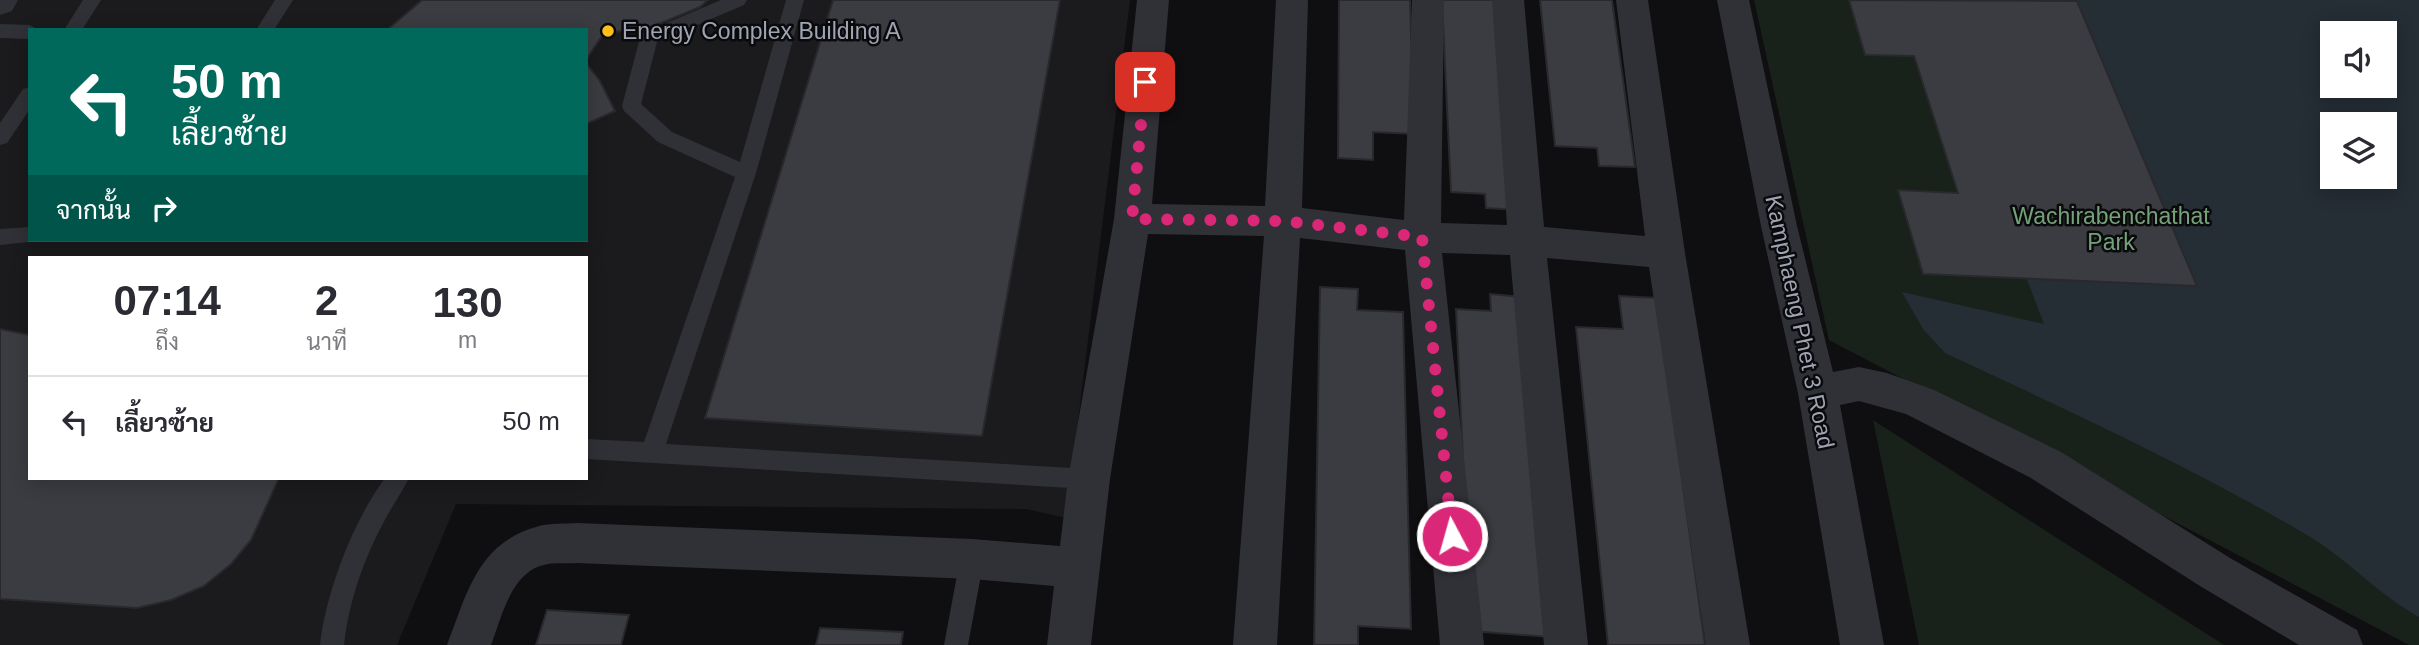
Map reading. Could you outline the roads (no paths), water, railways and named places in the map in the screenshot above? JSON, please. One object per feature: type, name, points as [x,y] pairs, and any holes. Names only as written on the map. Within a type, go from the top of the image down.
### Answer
[{"type":"street","points":[[1069,645],[1090,479],[1132,219],[1153,0]]},
{"type":"street","points":[[1255,645],[1283,221],[1292,0]]},
{"type":"street","points":[[1428,0],[1422,237],[1462,645]]},
{"type":"street","points":[[1507,0],[1566,645]]},
{"type":"street","points":[[1632,0],[1666,253],[1728,645]]},
{"type":"street","name":"Kamphaeng Phet 3 Road","points":[[1732,0],[1779,226],[1818,393],[1862,645]]},
{"type":"street","points":[[1132,219],[1283,221],[1422,237],[1527,241],[1666,253]]},
{"type":"street","points":[[1818,393],[1859,384],[1920,401],[2046,465],[2215,572],[2341,645]]},
{"type":"street","points":[[469,645],[497,575],[512,560],[539,546],[577,543],[972,559],[1077,568]]},
{"type":"lane","points":[[74,28],[92,0]]},
{"type":"lane","points":[[266,28],[284,0]]},
{"type":"lane","points":[[737,0],[649,38],[631,106],[665,137],[746,173]]},
{"type":"lane","points":[[651,454],[746,173],[795,0]]},
{"type":"lane","points":[[0,31],[28,33]]},
{"type":"lane","points":[[0,138],[28,97]]},
{"type":"lane","points":[[0,237],[28,235]]},
{"type":"lane","points":[[588,449],[1090,479]]},
{"type":"lane","points":[[332,645],[338,609],[369,526],[385,492],[396,480]]},
{"type":"lane","points":[[956,645],[972,559]]},
{"type":"place","name":"Energy Complex Building A","points":[[608,31]]},
{"type":"park label","name":"Wachirabenchathat Park","points":[[2111,229]]}]
